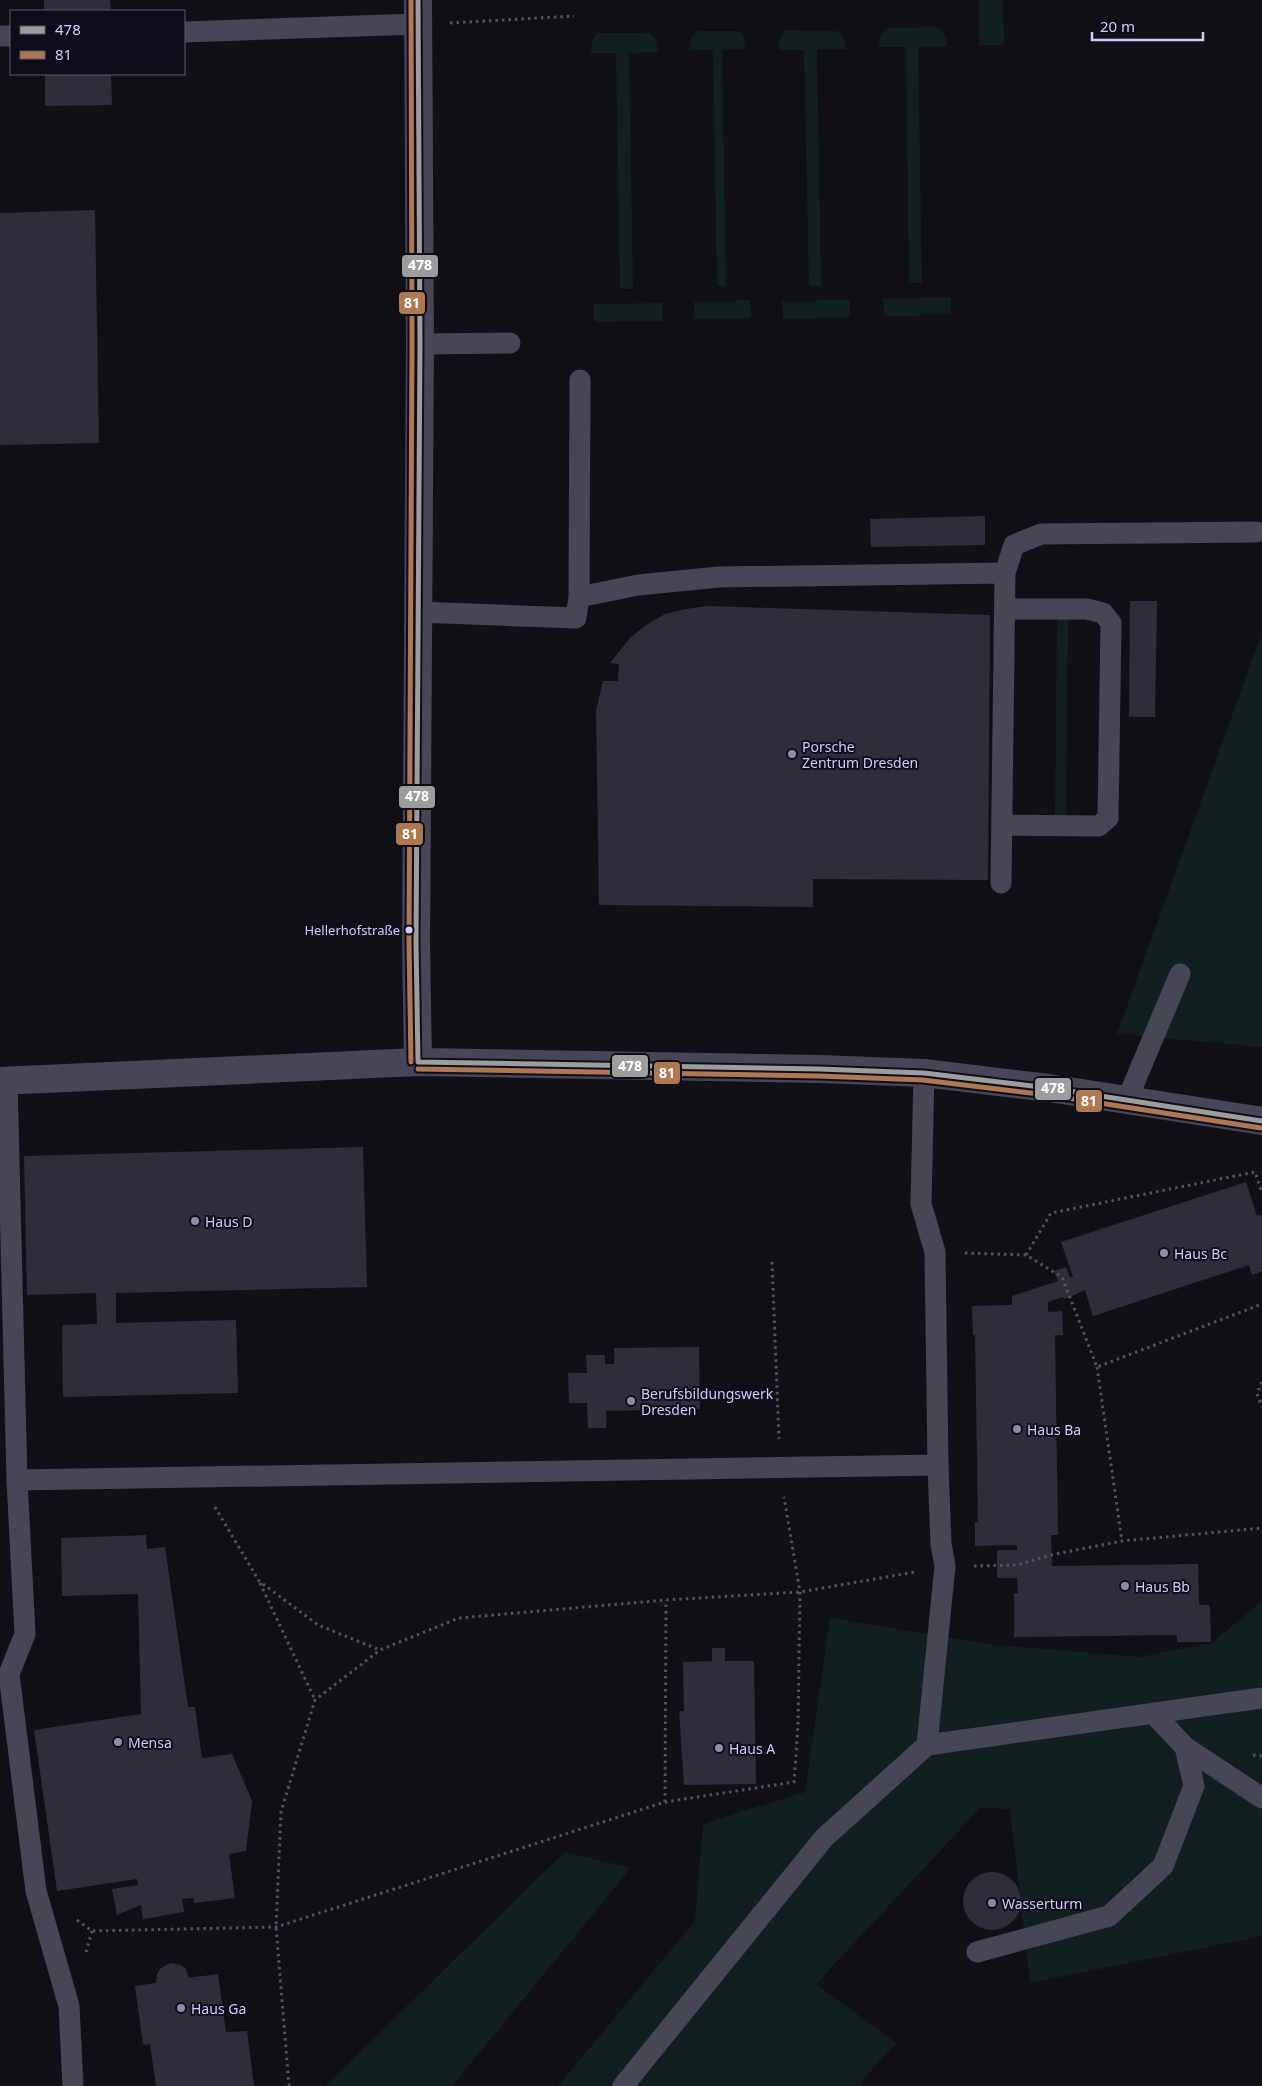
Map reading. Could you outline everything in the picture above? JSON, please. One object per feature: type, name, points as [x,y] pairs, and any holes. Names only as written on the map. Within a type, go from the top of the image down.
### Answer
[{"type":"street","points":[[418,12],[420,344],[416,942],[418,1062]]},
{"type":"street","points":[[3,1081],[418,1062],[819,1069],[924,1073],[1049,1088],[1262,1122]]},
{"type":"lane","points":[[185,32],[418,12]]},
{"type":"lane","points":[[420,344],[510,343]]},
{"type":"lane","points":[[418,612],[576,618],[580,597],[580,380]]},
{"type":"lane","points":[[1001,884],[1005,572],[1014,545],[1041,534],[1256,532]]},
{"type":"lane","points":[[580,597],[638,585],[718,577],[1005,572]]},
{"type":"lane","points":[[1002,825],[1099,826],[1108,818],[1111,623],[1103,613],[1087,609],[1004,609]]},
{"type":"lane","points":[[1127,1100],[1180,974]]},
{"type":"lane","points":[[924,1073],[921,1204],[935,1252],[938,1465],[941,1544],[945,1566],[927,1745]]},
{"type":"lane","points":[[3,1081],[17,1480],[25,1634],[9,1674],[36,1891],[69,2006],[73,2086]]},
{"type":"lane","points":[[17,1480],[938,1465]]},
{"type":"lane","points":[[623,2086],[824,1838],[927,1745],[1262,1698]]},
{"type":"lane","points":[[1153,1713],[1185,1747],[1262,1798]]},
{"type":"lane","points":[[977,1952],[1109,1916],[1163,1866],[1194,1786],[1185,1747]]},
{"type":"path","points":[[418,12],[574,16]]},
{"type":"path","points":[[1026,1255],[1051,1213],[1255,1172],[1262,1193]]},
{"type":"path","points":[[935,1252],[1026,1255],[1062,1277],[1097,1367],[1122,1541]]},
{"type":"path","points":[[36,1891],[92,1931],[276,1927],[665,1802],[794,1782],[798,1726],[800,1592],[780,1468],[772,1262]]},
{"type":"path","points":[[1097,1367],[1262,1304]]},
{"type":"path","points":[[1262,1382],[1257,1394],[1262,1407]]},
{"type":"path","points":[[198,1478],[259,1581],[315,1700]]},
{"type":"path","points":[[289,2086],[276,1927],[281,1812],[315,1700],[380,1650],[459,1618],[666,1600],[800,1592],[945,1566],[1017,1565],[1051,1555],[1122,1541],[1262,1528]]},
{"type":"path","points":[[259,1581],[318,1625],[380,1650]]},
{"type":"path","points":[[665,1802],[666,1600]]},
{"type":"shaded area","points":[[979,0],[1003,0],[1004,45],[979,45]]},
{"type":"shaded area","points":[[935,27],[943,32],[947,46],[918,47],[922,283],[909,283],[906,47],[879,47],[880,39],[887,28]]},
{"type":"shaded area","points":[[786,30],[838,32],[844,37],[846,49],[817,50],[821,286],[809,286],[804,50],[778,50],[781,35]]},
{"type":"shaded area","points":[[697,31],[739,31],[744,37],[745,49],[722,50],[726,286],[717,286],[713,50],[689,50],[692,36]]},
{"type":"shaded area","points":[[597,33],[650,34],[656,40],[658,52],[629,53],[633,289],[620,289],[616,53],[590,53],[593,39]]},
{"type":"shaded area","points":[[951,297],[951,315],[884,316],[883,299]]},
{"type":"shaded area","points":[[750,300],[751,318],[694,319],[694,302]]},
{"type":"shaded area","points":[[850,300],[850,317],[783,319],[782,301]]},
{"type":"shaded area","points":[[662,303],[662,321],[594,322],[594,304]]},
{"type":"shaded area","points":[[1057,617],[1068,617],[1066,815],[1055,816]]},
{"type":"shaded area","points":[[1262,633],[1262,1047],[1117,1034]]},
{"type":"shaded area","points":[[1262,1601],[1262,1936],[1030,1983],[1010,1809],[980,1808],[816,1984],[896,2043],[857,2086],[558,2086],[695,1921],[703,1824],[805,1792],[830,1618],[987,1644],[1140,1657],[1212,1643]]},
{"type":"shaded area","points":[[565,1852],[631,1868],[452,2086],[325,2086]]},
{"type":"building","points":[[44,0],[110,0],[111,10],[44,10]]},
{"type":"building","points":[[45,75],[111,75],[112,105],[45,106]]},
{"type":"building","points":[[95,210],[99,443],[0,445],[0,213]]},
{"type":"building","points":[[985,516],[985,545],[871,547],[870,519]]},
{"type":"building","points":[[1130,601],[1157,601],[1155,717],[1129,717]]},
{"type":"building","name":"Porsche Zentrum Dresden","points":[[707,606],[990,615],[988,880],[813,879],[813,907],[599,905],[596,711],[603,681],[618,681],[619,664],[610,663],[630,638],[646,625],[665,614]]},
{"type":"building","name":"Haus D","points":[[363,1147],[367,1287],[116,1293],[116,1323],[236,1320],[238,1393],[63,1397],[62,1325],[97,1324],[96,1293],[27,1295],[24,1156]]},
{"type":"building","points":[[1246,1182],[1257,1216],[1262,1215],[1262,1271],[1252,1275],[1249,1265],[1093,1316],[1085,1290],[1064,1299],[1063,1297],[1048,1302],[1048,1312],[1062,1311],[1063,1335],[1055,1335],[1058,1535],[1051,1535],[1052,1566],[1198,1564],[1199,1605],[1210,1605],[1211,1642],[1177,1642],[1177,1635],[1014,1637],[1014,1593],[1018,1593],[1017,1578],[997,1578],[997,1550],[1017,1550],[1017,1545],[975,1546],[975,1522],[978,1522],[975,1335],[973,1335],[972,1306],[1012,1305],[1012,1296],[1058,1281],[1054,1271],[1066,1267],[1070,1277],[1073,1277],[1061,1242]]},
{"type":"building","points":[[699,1347],[700,1409],[606,1411],[606,1428],[588,1428],[587,1403],[569,1403],[568,1373],[587,1373],[586,1355],[605,1355],[605,1364],[614,1364],[614,1348]]},
{"type":"building","name":"Mensa","points":[[146,1535],[147,1549],[165,1547],[188,1707],[195,1707],[202,1758],[232,1754],[252,1801],[246,1851],[229,1854],[235,1898],[194,1903],[193,1898],[182,1899],[184,1912],[143,1919],[141,1905],[117,1915],[112,1889],[138,1885],[137,1879],[57,1891],[34,1730],[141,1714],[138,1594],[62,1596],[61,1538]]},
{"type":"building","name":"Haus A","points":[[712,1648],[725,1648],[725,1661],[754,1661],[756,1784],[684,1785],[679,1711],[684,1711],[683,1662],[712,1661]]},
{"type":"building","name":"Wasserturm","points":[[986,1872],[998,1872],[1013,1880],[1021,1895],[1021,1907],[1013,1922],[998,1930],[986,1930],[971,1922],[963,1907],[963,1895],[971,1880]]},
{"type":"building","name":"Haus Ga","points":[[170,1963],[181,1965],[186,1969],[189,1978],[218,1974],[226,2032],[247,2031],[254,2086],[156,2086],[150,2044],[143,2045],[135,1986],[156,1983],[157,1974],[160,1969]]},
{"type":"transit line","name":"81","points":[[411,0],[412,344],[409,942],[411,1062]]},
{"type":"transit line","name":"478","points":[[418,0],[420,344],[416,942],[418,1062]]},
{"type":"transit line","name":"478","points":[[418,1062],[819,1069],[924,1073],[1049,1088],[1262,1121]]},
{"type":"transit line","name":"81","points":[[418,1069],[819,1076],[923,1080],[1048,1095],[1261,1128]]},
{"type":"place","name":"Porsche Zentrum Dresden","points":[[792,754]]},
{"type":"place","name":"Hellerhofstraße","points":[[409,930]]},
{"type":"place","name":"Haus D","points":[[195,1221]]},
{"type":"place","name":"Haus Bc","points":[[1164,1253]]},
{"type":"place","name":"Berufsbildungswerk Dresden","points":[[631,1401]]},
{"type":"place","name":"Haus Ba","points":[[1017,1429]]},
{"type":"place","name":"Haus Bb","points":[[1125,1586]]},
{"type":"place","name":"Mensa","points":[[118,1742]]},
{"type":"place","name":"Haus A","points":[[719,1748]]},
{"type":"place","name":"Wasserturm","points":[[992,1903]]},
{"type":"place","name":"Haus Ga","points":[[181,2008]]}]
